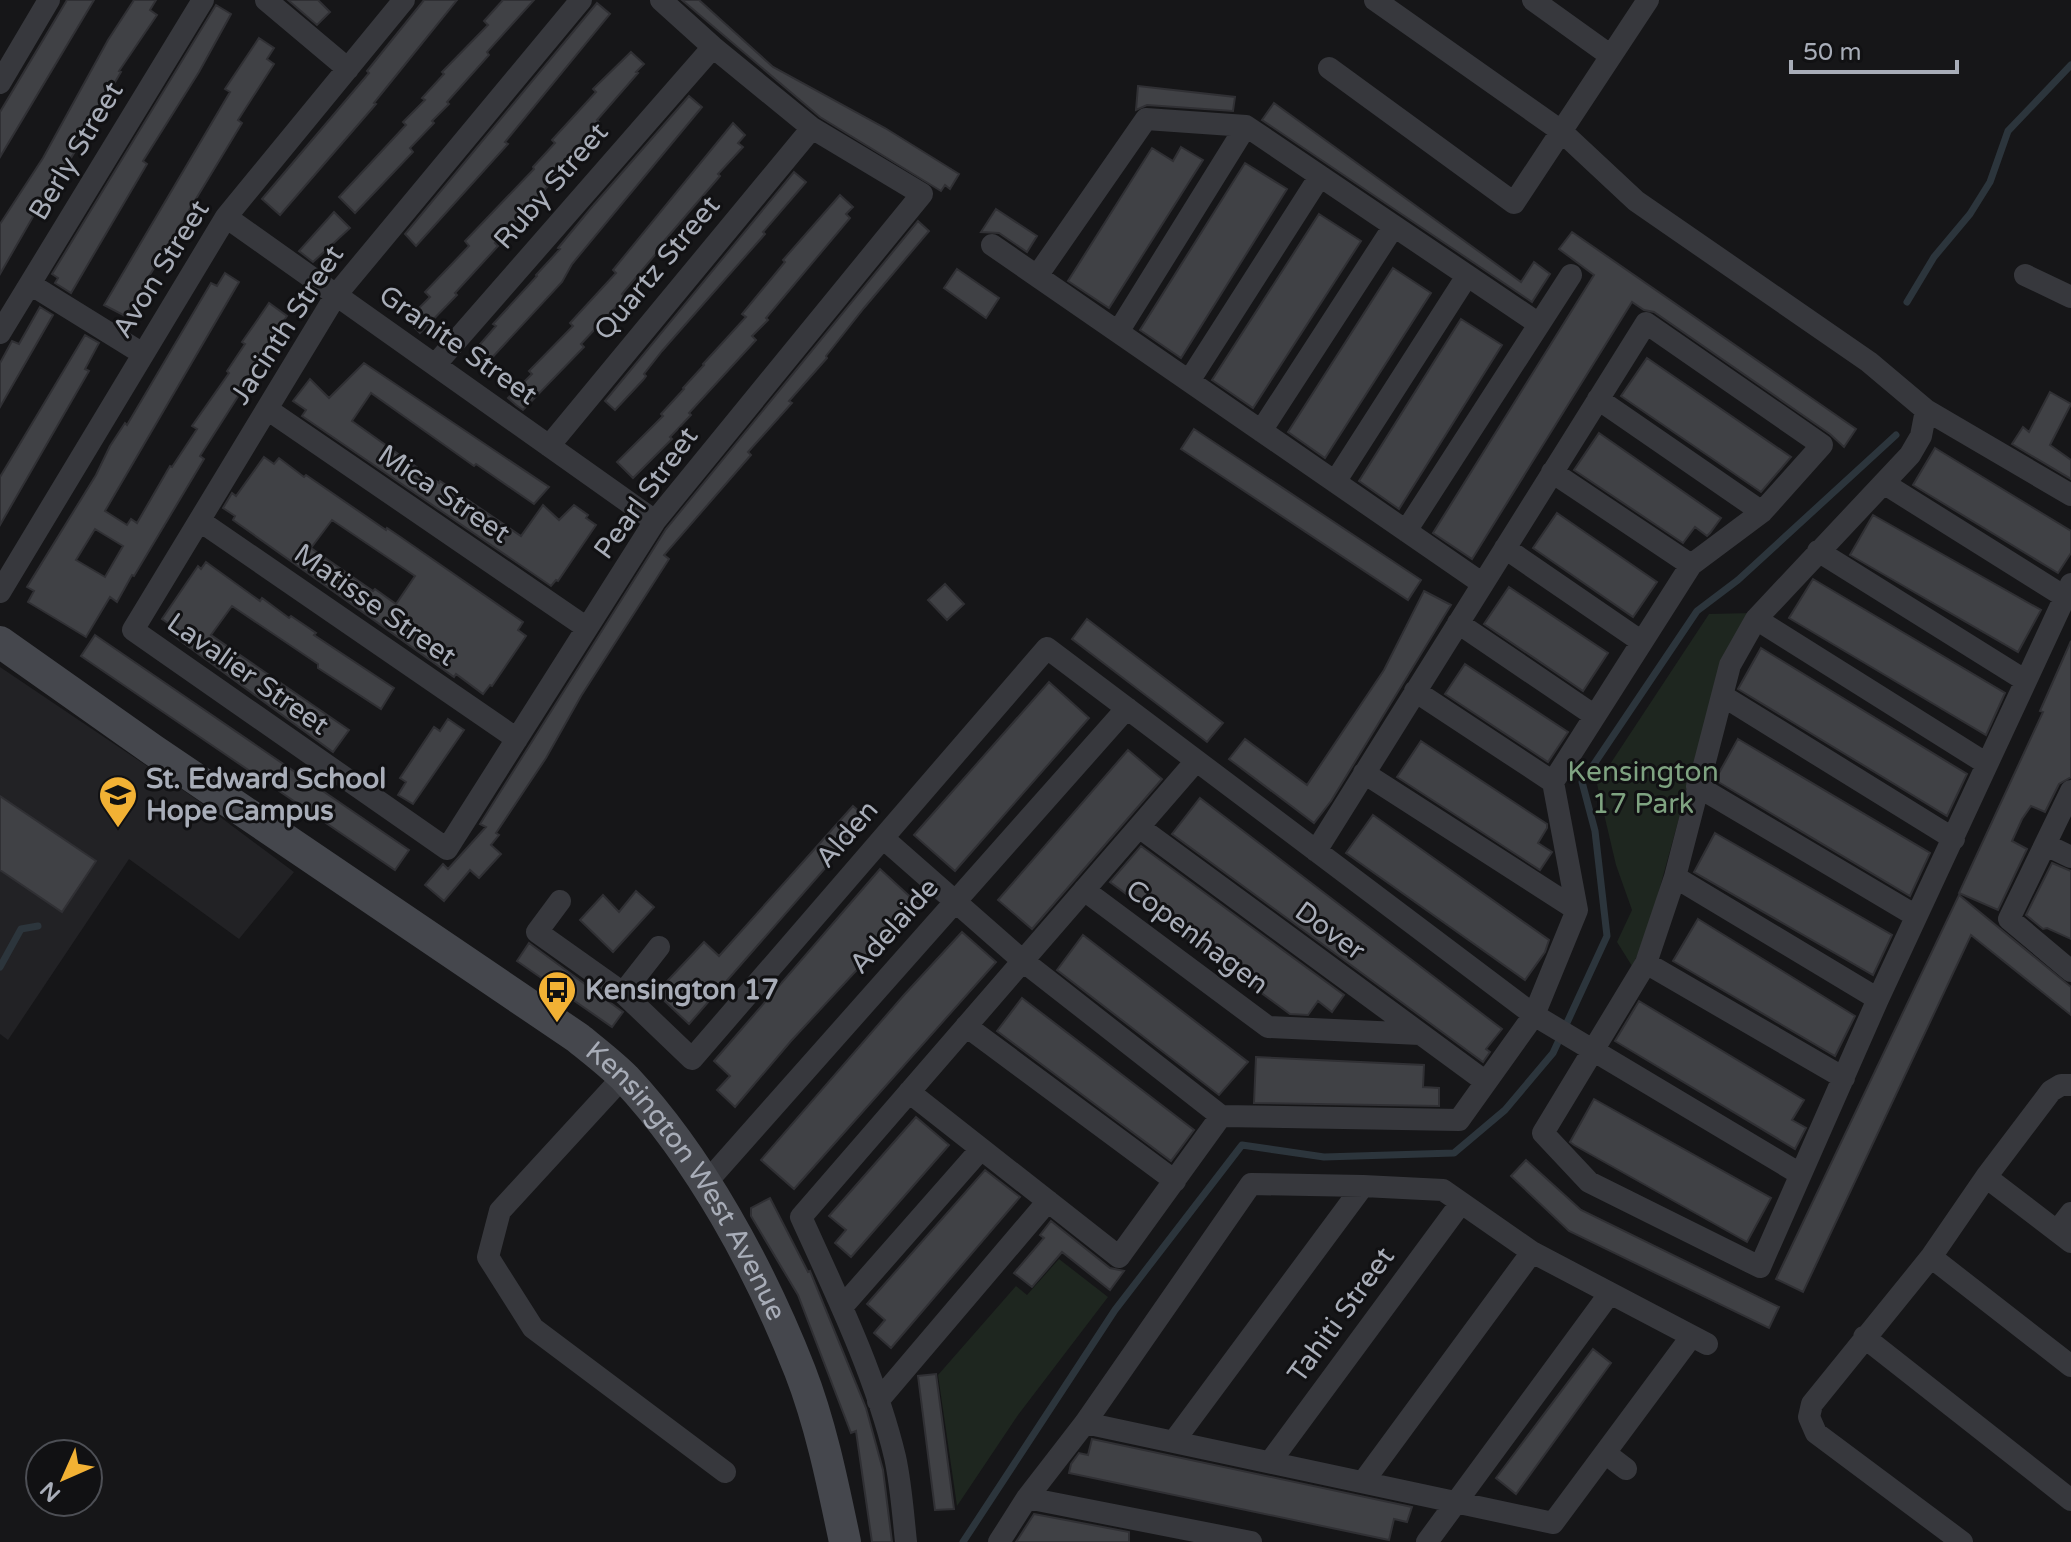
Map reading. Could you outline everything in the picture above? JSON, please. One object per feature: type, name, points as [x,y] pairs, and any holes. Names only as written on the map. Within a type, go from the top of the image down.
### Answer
[{"type":"street","points":[[0,83],[49,0]]},
{"type":"street","name":"Berly Street","points":[[0,333],[203,0]]},
{"type":"street","points":[[266,0],[348,69]]},
{"type":"street","name":"Avon Street","points":[[0,592],[226,217],[404,0]]},
{"type":"street","name":"Jacinth Street","points":[[133,630],[336,295],[581,0]]},
{"type":"street","points":[[661,0],[812,128]]},
{"type":"street","points":[[1375,0],[1561,131],[1636,201],[1869,362],[1926,410],[2071,495]]},
{"type":"street","points":[[1329,68],[1514,203],[1648,0]]},
{"type":"street","points":[[1536,1],[1611,56]]},
{"type":"street","name":"Ruby Street","points":[[435,365],[713,47]]},
{"type":"street","points":[[1037,276],[1146,119],[1246,126],[1539,324]]},
{"type":"street","points":[[1118,332],[1246,126]]},
{"type":"street","name":"Pearl Street","points":[[447,849],[655,521],[922,194],[812,128]]},
{"type":"street","name":"Quartz Street","points":[[549,446],[812,128]]},
{"type":"street","points":[[1189,381],[1320,176]]},
{"type":"street","name":"Granite Street","points":[[226,217],[655,521]]},
{"type":"street","points":[[1261,431],[1394,226]]},
{"type":"street","points":[[992,245],[1483,584]]},
{"type":"street","points":[[1406,531],[1571,275]]},
{"type":"street","points":[[2025,275],[2071,297]]},
{"type":"street","points":[[1335,482],[1467,276]]},
{"type":"street","points":[[30,284],[143,354]]},
{"type":"street","points":[[883,838],[1023,961],[1221,1116],[1459,1120],[1486,1082],[1540,1019],[1577,910],[1553,782],[1691,565],[1762,512],[1822,445],[1646,323],[1316,851]]},
{"type":"street","points":[[1598,399],[1762,512]]},
{"type":"street","name":"Mica Street","points":[[267,409],[587,628]]},
{"type":"street","points":[[1885,484],[2068,591],[1878,999],[1760,1267],[1589,1182],[1543,1133],[1587,1048],[1646,963],[1675,877],[1730,665],[1756,619],[1910,455],[1921,436],[1926,410]]},
{"type":"street","points":[[1552,472],[1691,565]]},
{"type":"street","name":"Matisse Street","points":[[200,521],[517,739]]},
{"type":"street","points":[[1505,548],[1642,642]]},
{"type":"street","points":[[1818,551],[2026,681]]},
{"type":"street","points":[[1756,619],[1987,764]]},
{"type":"street","points":[[1458,623],[1595,716]]},
{"type":"street","name":"Lavalier Street","points":[[133,630],[447,849]]},
{"type":"street","name":"Kensington West Avenue","points":[[0,642],[178,767],[578,1038],[623,1077],[667,1128],[705,1184],[754,1272],[800,1372],[830,1472],[845,1542]]},
{"type":"street","name":"Alden","points":[[623,993],[692,1059],[1047,648],[1127,708]]},
{"type":"street","points":[[1415,691],[1553,782]]},
{"type":"street","points":[[1723,696],[1954,839]]},
{"type":"street","points":[[1127,708],[1540,1019],[1800,1174]]},
{"type":"street","name":"Adelaide","points":[[705,1184],[1127,708]]},
{"type":"street","points":[[906,1542],[896,1461],[878,1401],[842,1307],[801,1217],[1196,761]]},
{"type":"street","points":[[1364,773],[1577,910]]},
{"type":"street","points":[[1697,786],[1916,916]]},
{"type":"street","points":[[2071,791],[2009,919],[2071,971]]},
{"type":"street","name":"Dover","points":[[1139,827],[1486,1082]]},
{"type":"street","points":[[2046,845],[2071,857]]},
{"type":"street","points":[[1675,877],[1878,999]]},
{"type":"street","name":"Copenhagen","points":[[1084,890],[1268,1027],[1420,1034]]},
{"type":"street","points":[[560,901],[537,932],[623,993],[659,947]]},
{"type":"street","points":[[1646,963],[1844,1078]]},
{"type":"street","points":[[966,1026],[1175,1181]]},
{"type":"street","points":[[623,1077],[500,1211],[488,1257],[533,1328],[725,1472]]},
{"type":"street","points":[[1962,1542],[1816,1433],[1809,1417],[1812,1404],[1931,1257],[2051,1091],[2061,1085],[2071,1085]]},
{"type":"street","points":[[909,1092],[1119,1257],[1221,1116]]},
{"type":"street","points":[[842,1307],[981,1149]]},
{"type":"street","points":[[1986,1177],[2066,1229]]},
{"type":"street","points":[[999,1542],[1027,1498],[1085,1423],[1251,1184],[1443,1190],[1532,1252],[1699,1340],[1605,1453],[1553,1523],[1085,1423]]},
{"type":"street","points":[[1174,1441],[1363,1186]]},
{"type":"street","points":[[878,1401],[1048,1201]]},
{"type":"street","name":"Tahiti Street","points":[[1270,1462],[1461,1203]]},
{"type":"street","points":[[1363,1482],[1532,1252]]},
{"type":"street","points":[[1931,1257],[2071,1366]]},
{"type":"street","points":[[1427,1542],[1610,1293]]},
{"type":"street","points":[[1864,1337],[2071,1500]]},
{"type":"street","points":[[1605,1453],[1626,1469]]},
{"type":"street","points":[[1027,1498],[1251,1542]]},
{"type":"shaded area","name":"St. Edward School Hope Campus","points":[[0,667],[196,799],[294,872],[239,939],[129,859],[8,1040],[0,1034]]},
{"type":"green space","name":"Kensington 17 Park","points":[[1753,613],[1711,702],[1646,938],[1632,966],[1617,942],[1632,910],[1616,865],[1597,784],[1709,614]]},
{"type":"green space","points":[[1059,1259],[1108,1297],[1018,1415],[957,1506],[938,1375],[1016,1286],[1027,1295]]},
{"type":"building","points":[[67,0],[94,0],[0,157],[0,112]]},
{"type":"building","points":[[134,0],[156,0],[150,10],[157,15],[119,71],[74,153],[0,274],[0,224],[43,158],[108,40]]},
{"type":"building","points":[[288,0],[318,0],[330,12],[317,25]]},
{"type":"building","points":[[424,0],[457,0],[376,104],[280,215],[262,199],[369,73],[367,71]]},
{"type":"building","points":[[503,0],[534,0],[487,52],[489,55],[410,148],[413,152],[355,213],[339,197],[406,125],[403,122],[425,100],[422,98],[444,74],[442,72],[488,25],[484,21]]},
{"type":"building","points":[[682,0],[699,0],[773,67],[885,128],[959,174],[950,189],[945,185],[941,191],[820,117]]},
{"type":"building","points":[[597,3],[610,14],[505,142],[508,144],[416,246],[405,234]]},
{"type":"building","points":[[216,5],[231,14],[143,161],[147,164],[71,293],[55,283],[58,278],[52,274]]},
{"type":"building","points":[[259,38],[274,48],[267,59],[274,64],[238,120],[242,123],[125,316],[104,305],[230,92],[225,89]]},
{"type":"building","points":[[631,52],[644,64],[638,73],[556,171],[559,173],[495,243],[498,246],[455,293],[457,295],[420,333],[407,320],[430,297],[425,292],[469,246],[465,241],[534,169],[555,143],[552,140],[596,92],[593,89]]},
{"type":"building","points":[[1138,86],[1235,97],[1233,111],[1147,105],[1136,110]]},
{"type":"building","points":[[689,96],[702,107],[572,264],[562,282],[488,362],[475,350],[496,326],[493,324]]},
{"type":"building","points":[[1274,103],[1521,282],[1534,262],[1550,274],[1532,302],[1262,120]]},
{"type":"building","points":[[733,123],[745,135],[738,143],[743,147],[658,248],[622,294],[625,297],[581,344],[584,347],[523,410],[516,405],[508,398],[532,374],[529,371],[573,326],[570,323],[616,273],[613,270]]},
{"type":"building","points":[[1181,147],[1203,160],[1109,308],[1068,281],[1152,148],[1173,161]]},
{"type":"building","points":[[1245,163],[1287,189],[1181,358],[1140,330]]},
{"type":"building","points":[[794,172],[806,182],[615,410],[605,401]]},
{"type":"building","points":[[840,195],[853,207],[846,214],[850,218],[752,336],[756,340],[689,413],[691,415],[670,437],[672,439],[633,478],[617,462],[663,416],[661,414],[746,317],[742,314],[785,262],[783,260]]},
{"type":"building","points":[[996,209],[1037,236],[1027,252],[999,233],[981,232]]},
{"type":"building","points":[[334,212],[350,228],[313,262],[299,251]]},
{"type":"building","points":[[1319,214],[1361,241],[1253,408],[1212,380]]},
{"type":"building","points":[[918,221],[929,231],[789,401],[792,403],[748,452],[751,455],[664,555],[669,559],[496,833],[499,835],[491,845],[501,854],[479,878],[470,870],[444,901],[425,885],[443,864],[448,869],[486,827],[480,824],[666,529]]},
{"type":"building","points":[[1572,232],[1856,429],[1844,447],[1830,434],[1654,312],[1632,302],[1472,559],[1433,533],[1594,275],[1559,249]]},
{"type":"building","points":[[1393,268],[1431,293],[1325,458],[1288,432]]},
{"type":"building","points":[[957,269],[999,298],[986,318],[944,288]]},
{"type":"building","points":[[225,273],[239,282],[105,511],[127,525],[131,519],[137,523],[170,466],[197,429],[192,426],[229,373],[227,371],[245,344],[242,342],[269,303],[287,316],[250,371],[253,373],[200,456],[204,459],[134,576],[117,602],[110,597],[86,637],[28,602],[34,591],[27,587],[211,283],[217,286]],"holes":[[[95,529],[123,546],[105,577],[76,560]]]},
{"type":"building","points":[[40,307],[53,315],[0,407],[0,363],[12,341],[19,344]]},
{"type":"building","points":[[1461,319],[1502,345],[1399,509],[1359,481]]},
{"type":"building","points":[[85,335],[99,343],[85,369],[89,371],[0,525],[0,477]]},
{"type":"building","points":[[1647,358],[1791,457],[1761,492],[1621,396]]},
{"type":"building","points":[[364,363],[549,487],[534,504],[371,393],[352,421],[439,483],[521,536],[543,505],[559,520],[574,505],[588,515],[586,518],[596,525],[558,581],[551,586],[302,416],[306,410],[293,401],[310,379],[329,398]]},
{"type":"building","points":[[2050,392],[2071,404],[2050,445],[2071,460],[2071,479],[2012,444],[2023,427],[2029,432]]},
{"type":"building","points":[[1194,429],[1421,580],[1408,600],[1181,449]]},
{"type":"building","points":[[1599,433],[1721,518],[1710,533],[1707,536],[1695,527],[1683,543],[1574,470]]},
{"type":"building","points":[[1935,448],[2071,531],[2071,553],[2058,573],[1913,485]]},
{"type":"building","points":[[264,457],[274,464],[279,458],[523,622],[518,630],[526,636],[492,686],[483,694],[456,674],[454,677],[233,520],[235,516],[223,508],[232,493],[236,496]],"holes":[[[332,520],[415,576],[396,604],[311,548]]]},
{"type":"building","points":[[1557,513],[1657,582],[1633,617],[1533,548]]},
{"type":"building","points":[[1873,515],[2041,610],[2018,652],[1850,555]]},
{"type":"building","points":[[206,562],[260,601],[262,598],[289,618],[291,616],[394,688],[381,709],[232,606],[211,635],[349,730],[333,752],[171,634],[175,628],[162,619],[198,566],[201,569]]},
{"type":"building","points":[[1813,579],[2005,693],[1986,735],[1789,618]]},
{"type":"building","points":[[945,584],[964,604],[947,620],[928,600]]},
{"type":"building","points":[[1509,587],[1608,653],[1583,691],[1484,624]]},
{"type":"building","points":[[1424,591],[1451,605],[1331,801],[1314,823],[1229,759],[1245,739],[1307,785],[1384,670]]},
{"type":"building","points":[[1087,619],[1223,723],[1207,742],[1072,639]]},
{"type":"building","points":[[95,635],[409,850],[395,870],[81,656]]},
{"type":"building","points":[[2071,641],[2071,777],[2059,784],[2045,812],[2031,806],[2022,819],[2012,841],[2027,849],[1998,910],[1959,893],[2043,712],[2040,711]]},
{"type":"building","points":[[1761,648],[1967,774],[1947,816],[1738,689]]},
{"type":"building","points":[[1465,664],[1568,732],[1548,762],[1445,694]]},
{"type":"building","points":[[1049,682],[1089,718],[955,871],[914,835]]},
{"type":"building","points":[[448,719],[464,730],[413,804],[398,795],[406,782],[400,778],[434,727],[440,731]]},
{"type":"building","points":[[1738,739],[1930,853],[1910,896],[1715,780]]},
{"type":"building","points":[[1421,741],[1547,824],[1538,843],[1552,852],[1540,870],[1397,777]]},
{"type":"building","points":[[1128,750],[1162,779],[1032,929],[998,900]]},
{"type":"building","points":[[0,796],[96,861],[62,912],[0,870]]},
{"type":"building","points":[[1200,798],[1502,1029],[1486,1049],[1490,1052],[1483,1062],[1172,834]]},
{"type":"building","points":[[853,806],[868,819],[689,1024],[656,993],[704,942],[719,956]]},
{"type":"building","points":[[1373,815],[1549,940],[1545,952],[1525,980],[1346,853]]},
{"type":"building","points":[[1715,833],[1892,935],[1873,975],[1694,872]]},
{"type":"building","points":[[1141,846],[1344,995],[1332,1012],[1318,1001],[1308,1015],[1290,1014],[1110,882]]},
{"type":"building","points":[[2052,863],[2071,871],[2071,939],[2043,929],[2026,915]]},
{"type":"building","points":[[880,869],[918,904],[791,1041],[735,1107],[717,1090],[730,1076],[714,1061]]},
{"type":"building","points":[[636,891],[654,907],[613,952],[580,920],[603,895],[619,912]]},
{"type":"building","points":[[1959,895],[2071,987],[2071,1015],[1971,935],[1803,1292],[1776,1279]]},
{"type":"building","points":[[1698,919],[1855,1016],[1835,1056],[1673,961]]},
{"type":"building","points":[[962,932],[996,962],[794,1189],[761,1160]]},
{"type":"building","points":[[1083,935],[1248,1062],[1219,1095],[1057,970]]},
{"type":"building","points":[[529,943],[623,1012],[612,1027],[517,961]]},
{"type":"building","points":[[1022,998],[1194,1130],[1171,1161],[997,1031]]},
{"type":"building","points":[[1639,1001],[1804,1100],[1792,1120],[1806,1128],[1795,1149],[1615,1041]]},
{"type":"building","points":[[1256,1057],[1424,1065],[1423,1087],[1439,1088],[1439,1106],[1254,1103]]},
{"type":"building","points":[[1594,1099],[1771,1198],[1747,1242],[1570,1142]]},
{"type":"building","points":[[916,1117],[949,1145],[851,1257],[835,1243],[846,1230],[829,1216]]},
{"type":"building","points":[[1526,1160],[1581,1210],[1779,1307],[1769,1328],[1569,1231],[1511,1176]]},
{"type":"building","points":[[985,1170],[1020,1197],[891,1348],[874,1333],[885,1320],[867,1304]]},
{"type":"building","points":[[770,1198],[810,1271],[866,1408],[883,1470],[892,1542],[872,1542],[856,1431],[851,1433],[798,1295],[751,1216],[751,1208]]},
{"type":"building","points":[[1051,1221],[1110,1268],[1124,1271],[1110,1290],[1062,1252],[1032,1287],[1014,1273],[1044,1238],[1040,1235]]},
{"type":"building","points":[[1593,1349],[1611,1363],[1516,1494],[1496,1478]]},
{"type":"building","points":[[936,1374],[954,1509],[935,1510],[918,1376]]},
{"type":"building","points":[[1092,1439],[1412,1507],[1407,1522],[1394,1519],[1389,1540],[1069,1473],[1079,1453],[1088,1455]]},
{"type":"building","points":[[1034,1514],[1129,1532],[1129,1542],[1016,1542]]},
{"type":"waterway","points":[[1907,302],[1934,257],[1970,214],[1990,182],[2008,131],[2071,65]]},
{"type":"waterway","points":[[963,1542],[1115,1310],[1242,1145],[1324,1157],[1454,1153],[1505,1110],[1553,1053],[1607,936],[1595,831],[1582,782],[1697,611],[1738,580],[1896,435]]},
{"type":"waterway","points":[[0,967],[21,929],[38,926]]},
{"type":"place","name":"St. Edward School Hope Campus","points":[[118,829]]},
{"type":"place","name":"Kensington 17","points":[[557,1024]]}]
